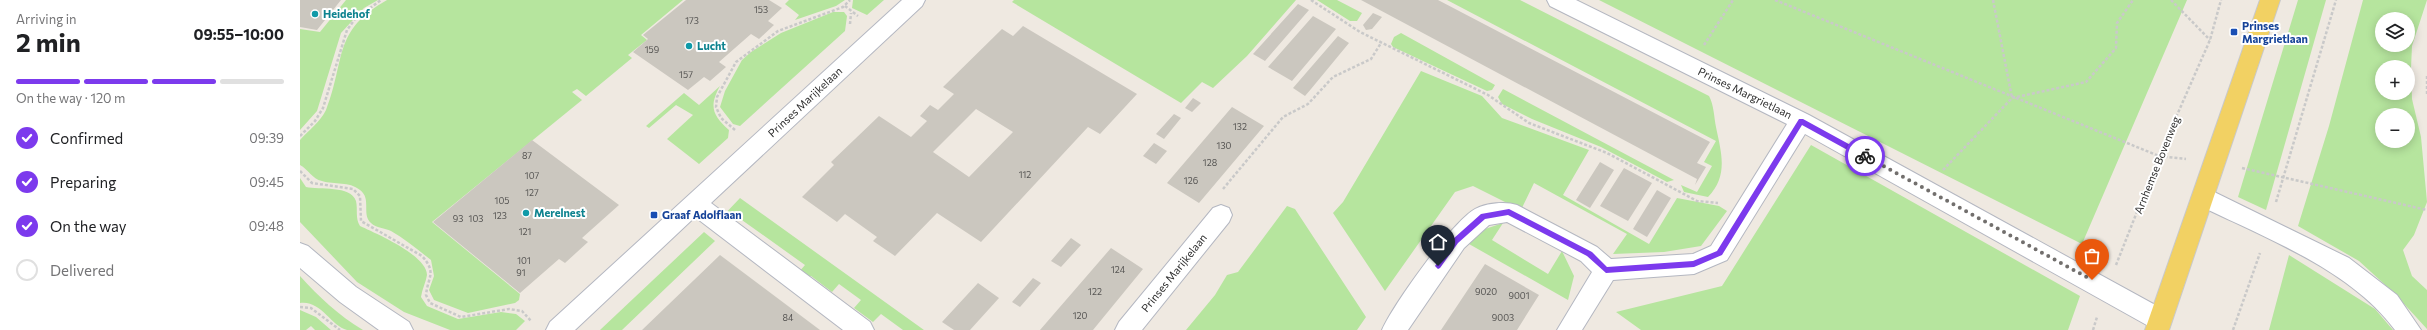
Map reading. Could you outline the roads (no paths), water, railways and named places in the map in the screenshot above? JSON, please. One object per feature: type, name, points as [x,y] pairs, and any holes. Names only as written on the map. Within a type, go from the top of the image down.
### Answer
[{"type":"main road","points":[[2159,325],[2204,197],[2214,162],[2270,0]]},
{"type":"street","name":"Prinses Marijkelaan","points":[[558,330],[915,0]]},
{"type":"street","name":"Prinses Margrietlaan","points":[[1557,0],[1801,121],[2106,288],[2159,325]]},
{"type":"street","points":[[1394,330],[1456,241],[1483,216],[1509,212],[1589,254],[1606,270],[1694,264],[1720,253],[1801,121]]},
{"type":"street","points":[[2204,197],[2341,265],[2389,303],[2409,330]]},
{"type":"street","points":[[695,204],[862,330]]},
{"type":"street","name":"Prinses Marijkelaan","points":[[1127,330],[1221,215]]},
{"type":"street","points":[[300,253],[320,272],[380,318],[401,330]]},
{"type":"street","points":[[1569,330],[1606,270]]},
{"type":"place","name":"Heidehof","points":[[315,14]]},
{"type":"place","name":"Prinses Margrietlaan","points":[[2234,32]]},
{"type":"place","name":"Lucht","points":[[689,46]]},
{"type":"place","name":"Merelnest","points":[[526,213]]},
{"type":"place","name":"Graaf Adolflaan","points":[[654,215]]}]
